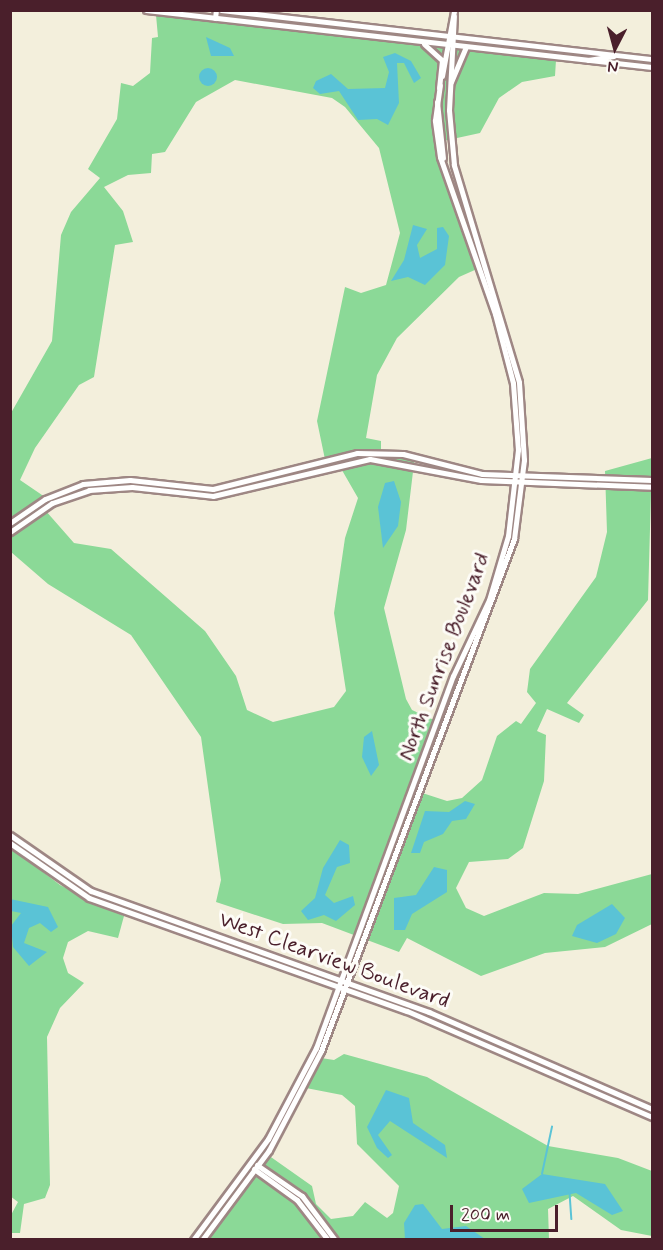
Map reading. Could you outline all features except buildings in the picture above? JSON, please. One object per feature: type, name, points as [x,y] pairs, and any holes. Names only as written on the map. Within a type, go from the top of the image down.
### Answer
[{"type":"street","points":[[147,10],[211,15],[466,47],[652,67]]},
{"type":"street","points":[[211,15],[216,10]]},
{"type":"street","points":[[221,10],[652,59]]},
{"type":"street","name":"North Sunrise Boulevard","points":[[202,1239],[256,1167],[319,1049],[453,676],[496,580],[520,480],[517,422],[507,356],[442,165],[437,100],[453,36],[454,11]]},
{"type":"street","points":[[417,41],[440,56],[439,88]]},
{"type":"street","name":"North Sunrise Boulevard","points":[[365,923],[459,679],[500,588],[520,480],[523,421],[513,354],[464,205],[450,141],[451,45]]},
{"type":"street","points":[[451,82],[466,47]]},
{"type":"street","points":[[549,55],[585,51]]},
{"type":"street","points":[[588,60],[622,55]]},
{"type":"street","points":[[437,100],[442,165]]},
{"type":"street","points":[[441,143],[450,141]]},
{"type":"street","points":[[10,523],[45,499],[83,484],[130,480],[213,489],[357,453],[389,452],[471,472],[520,480],[652,487]]},
{"type":"street","points":[[10,532],[52,503],[89,490],[132,487],[213,496],[358,460],[393,460],[470,479],[652,480]]},
{"type":"street","name":"West Clearview Boulevard","points":[[10,835],[63,875],[116,905]]},
{"type":"street","name":"West Clearview Boulevard","points":[[10,843],[69,888],[344,984],[652,1109]]},
{"type":"street","name":"North Sunrise Boulevard","points":[[344,984],[362,945],[361,937]]},
{"type":"street","name":"West Clearview Boulevard","points":[[344,984],[652,1117]]},
{"type":"street","name":"North Sunrise Boulevard","points":[[193,1239],[262,1148],[319,1049]]},
{"type":"street","points":[[256,1167],[297,1200],[328,1239]]},
{"type":"street","points":[[256,1167],[302,1196],[335,1239]]},
{"type":"green space","points":[[156,15],[556,60],[555,76],[522,82],[499,98],[480,133],[434,143],[477,269],[459,277],[397,338],[377,375],[366,438],[381,441],[381,450],[415,455],[406,530],[384,608],[406,699],[412,710],[434,720],[410,789],[447,801],[462,798],[482,780],[497,736],[516,721],[521,724],[536,703],[527,692],[530,669],[596,577],[607,532],[605,471],[652,458],[648,600],[567,703],[584,715],[579,723],[547,709],[537,731],[546,735],[544,781],[523,848],[508,859],[469,862],[456,888],[466,908],[484,916],[544,893],[578,894],[652,874],[652,924],[605,947],[545,953],[481,976],[407,938],[399,952],[322,923],[283,924],[216,902],[221,880],[201,737],[131,635],[48,584],[11,552],[11,413],[52,341],[61,235],[71,212],[100,178],[88,169],[117,119],[121,83],[133,86],[150,73],[152,38],[158,37]],"holes":[[[235,80],[332,98],[345,107],[379,148],[400,233],[386,285],[361,293],[345,287],[317,421],[327,469],[339,465],[358,498],[345,538],[334,613],[346,691],[334,707],[273,722],[247,710],[236,676],[205,631],[111,549],[74,543],[45,510],[51,506],[42,495],[20,480],[35,448],[79,385],[94,377],[115,245],[133,242],[123,211],[104,187],[128,175],[151,173],[152,154],[165,152],[196,102]]]},
{"type":"green space","points":[[12,848],[60,885],[124,916],[118,938],[88,931],[68,942],[63,958],[68,973],[84,983],[60,1008],[47,1037],[50,1185],[45,1198],[24,1204],[20,1233],[11,1233],[11,1215],[18,1202],[10,1196]]},
{"type":"green space","points":[[344,1054],[427,1077],[548,1146],[618,1158],[652,1171],[652,1236],[621,1230],[573,1196],[548,1209],[549,1239],[207,1240],[268,1155],[312,1186],[316,1204],[331,1219],[353,1216],[365,1202],[387,1218],[393,1213],[399,1186],[357,1144],[355,1106],[342,1095],[306,1088],[321,1058],[334,1060]]},
{"type":"water","points":[[206,37],[230,48],[234,56],[211,56]]},
{"type":"water","points":[[395,53],[411,61],[421,78],[414,83],[404,63],[397,63],[399,103],[388,125],[377,119],[358,120],[339,91],[320,94],[313,88],[316,81],[331,74],[348,89],[385,88],[389,72],[383,57]]},
{"type":"water","points":[[204,68],[212,68],[217,73],[215,84],[204,86],[199,81],[199,73]]},
{"type":"water","points":[[413,225],[427,229],[417,245],[420,258],[437,249],[437,228],[443,227],[449,236],[445,265],[425,285],[408,277],[391,281],[404,260]]},
{"type":"water","points":[[394,481],[401,502],[398,526],[383,548],[378,507],[385,483]]},
{"type":"water","points":[[372,731],[379,765],[371,776],[362,757],[364,737]]},
{"type":"water","points":[[465,801],[475,804],[466,819],[452,821],[443,834],[424,842],[420,853],[411,853],[425,811],[449,812]]},
{"type":"water","points":[[340,840],[349,845],[350,863],[337,867],[325,895],[334,903],[353,896],[355,905],[336,921],[324,915],[308,920],[301,911],[315,898],[323,868]]},
{"type":"water","points":[[434,867],[447,870],[447,892],[412,914],[405,930],[394,930],[394,898],[416,895]]},
{"type":"water","points":[[10,899],[48,907],[58,927],[51,932],[40,923],[29,928],[24,943],[47,952],[29,966],[13,947],[11,926],[21,913],[11,911]]},
{"type":"water","points":[[612,904],[625,918],[616,934],[597,943],[572,936],[577,925]]},
{"type":"water","points":[[386,1090],[409,1098],[413,1123],[445,1145],[447,1158],[390,1121],[378,1135],[392,1155],[388,1158],[377,1148],[367,1127]]},
{"type":"water","points":[[542,1174],[605,1184],[623,1211],[612,1215],[576,1193],[529,1203],[522,1189]]},
{"type":"water","points":[[423,1204],[442,1229],[466,1226],[485,1239],[405,1239],[404,1223],[415,1205]]},
{"type":"waterway","points":[[542,1174],[552,1127]]},
{"type":"waterway","points":[[570,1193],[572,1219]]}]
